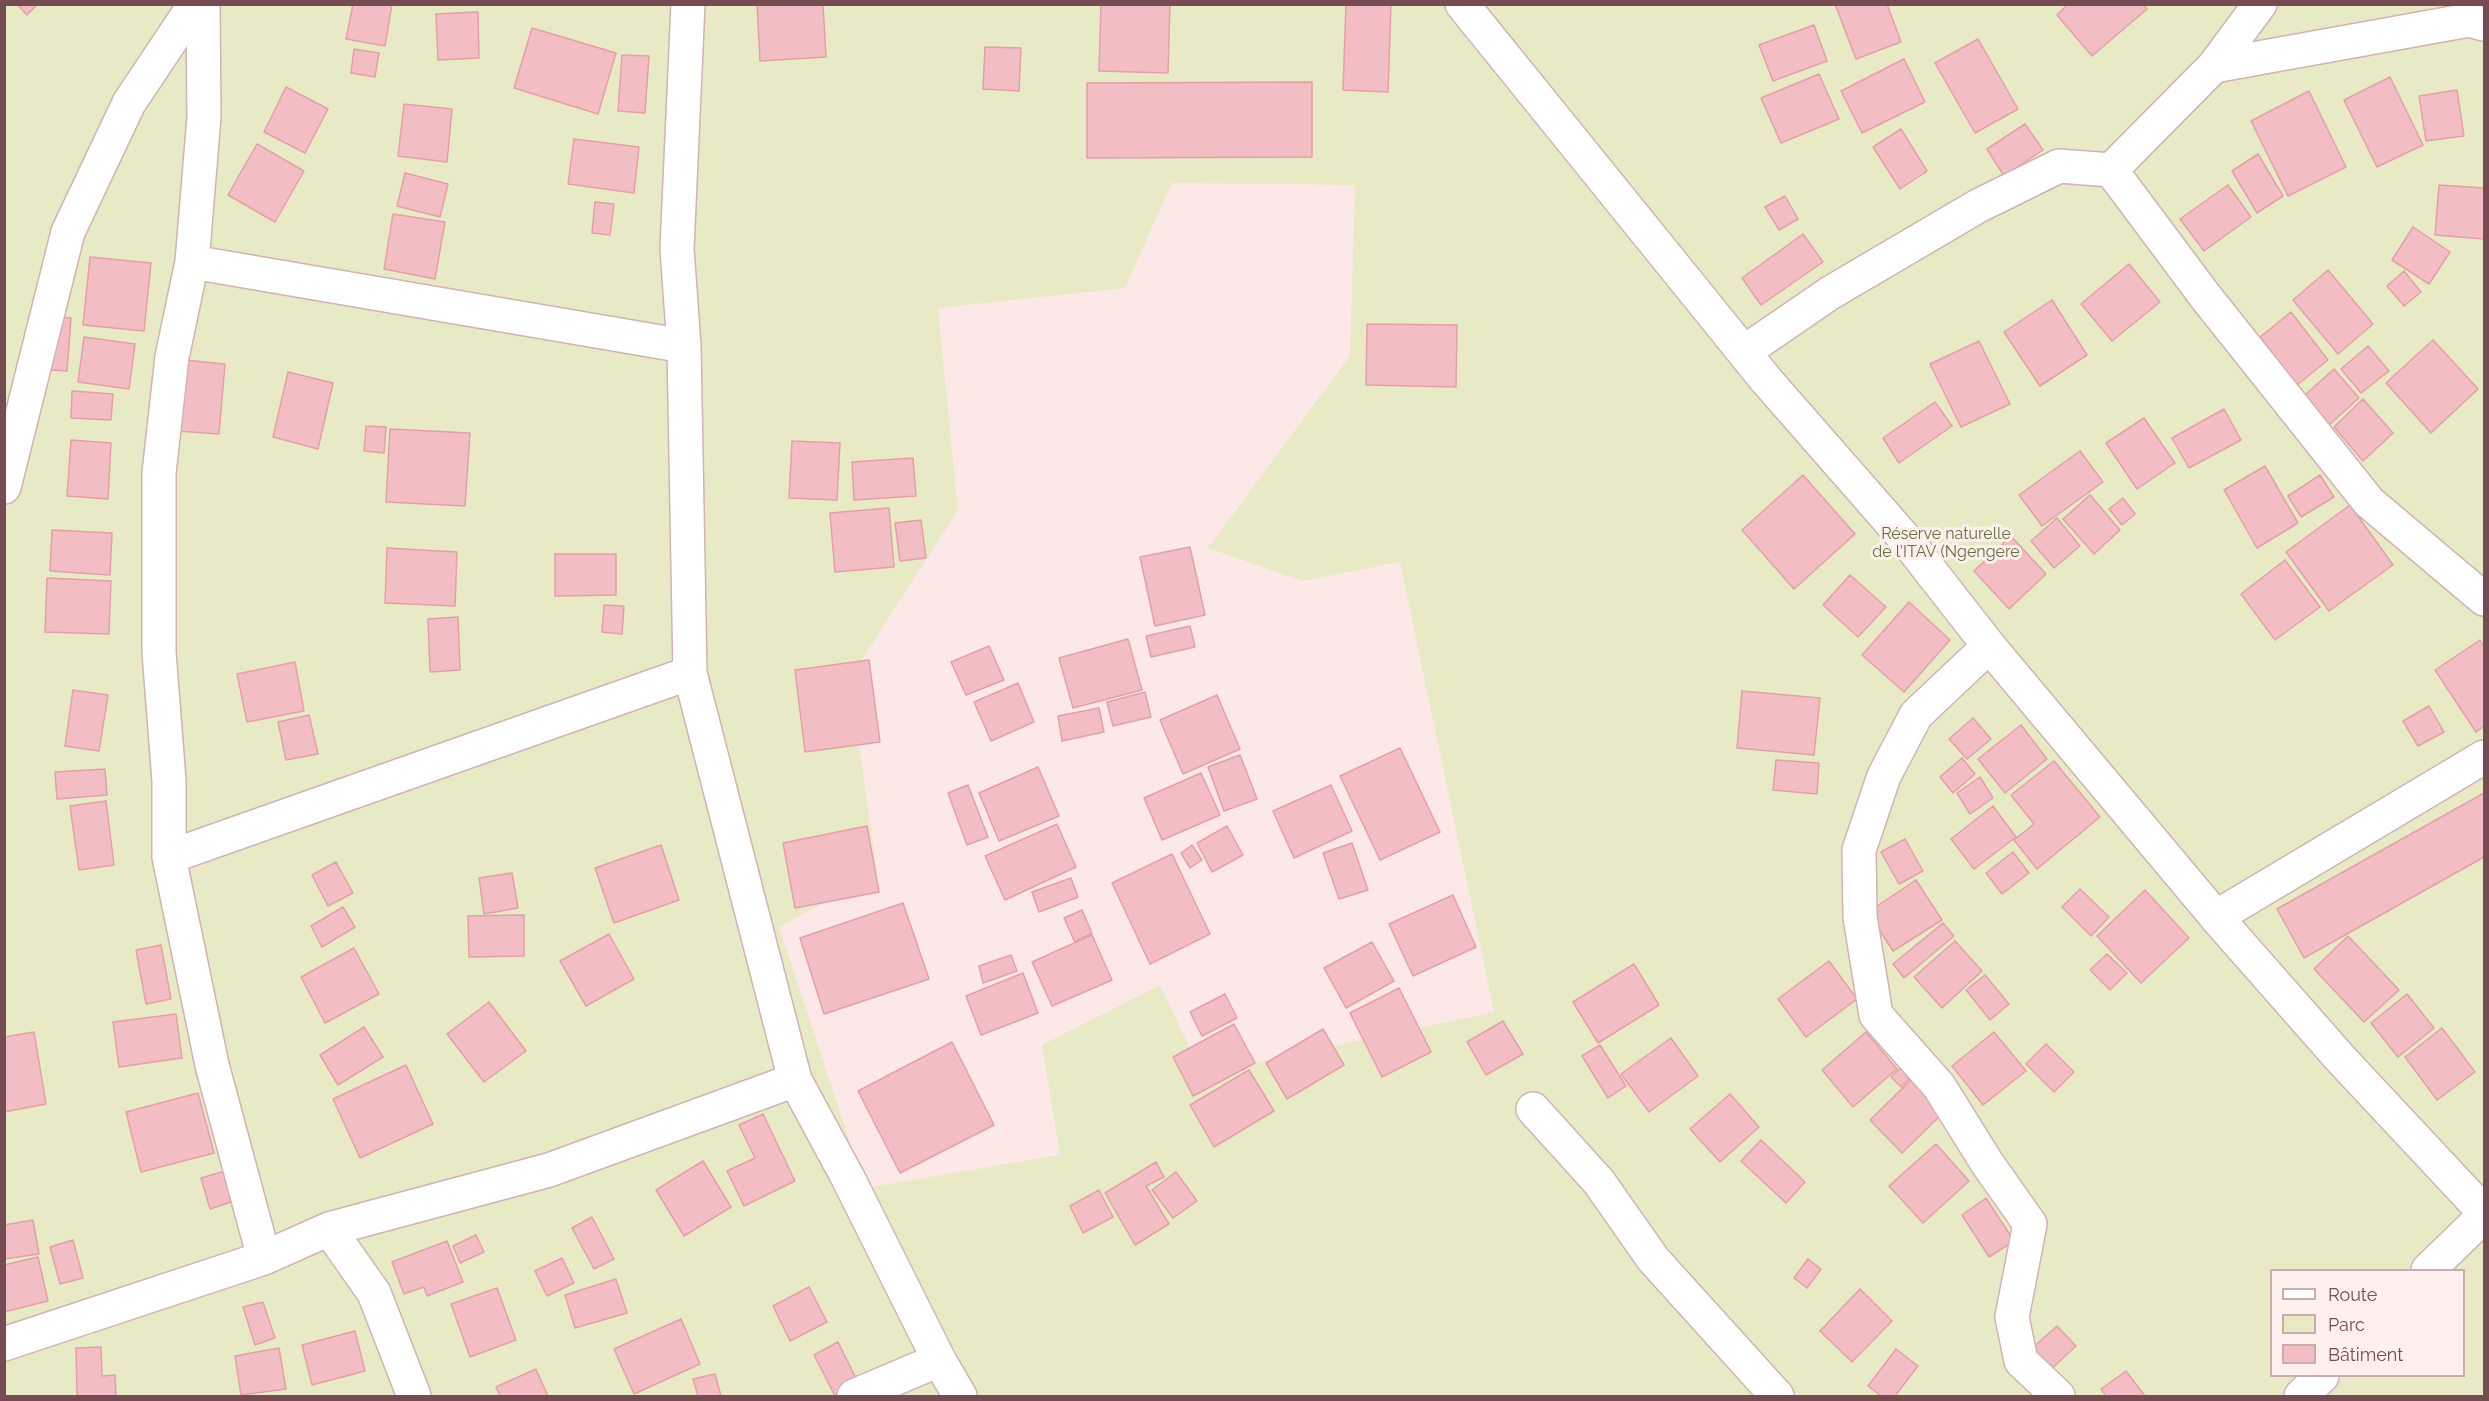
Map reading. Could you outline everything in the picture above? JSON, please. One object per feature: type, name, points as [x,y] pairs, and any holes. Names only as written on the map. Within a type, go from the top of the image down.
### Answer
[{"type":"street","points":[[4,487],[68,232],[129,103],[195,4]]},
{"type":"street","points":[[203,4],[204,117],[192,262],[172,357],[159,473],[159,652],[169,781],[169,857],[212,1065],[264,1258]]},
{"type":"street","points":[[688,4],[677,249],[684,345],[690,673],[795,1080],[848,1178],[939,1360],[960,1396]]},
{"type":"street","points":[[1462,4],[1744,352],[1907,541],[1989,646],[2216,917],[2340,1059],[2484,1214],[2429,1269]]},
{"type":"street","points":[[2111,170],[2214,66],[2260,4]]},
{"type":"street","points":[[2214,66],[2469,20],[2484,24]]},
{"type":"street","points":[[1744,352],[1830,293],[1978,206],[2059,166],[2111,170],[2205,296],[2369,502],[2484,599]]},
{"type":"street","points":[[192,262],[684,345]]},
{"type":"street","points":[[1989,646],[1916,715],[1884,776],[1859,850],[1860,917],[1876,1015],[1939,1086],[1987,1163],[2030,1224],[2012,1317],[2021,1361],[2058,1396]]},
{"type":"street","points":[[169,857],[690,673]]},
{"type":"street","points":[[2216,917],[2484,758]]},
{"type":"street","points":[[4,1344],[264,1258],[329,1229],[549,1170],[795,1080]]},
{"type":"street","points":[[1533,1109],[1599,1182],[1653,1259],[1777,1396]]},
{"type":"street","points":[[329,1229],[374,1293],[414,1396]]},
{"type":"street","points":[[854,1396],[939,1360]]},
{"type":"street","points":[[2301,1396],[2321,1377]]},
{"type":"green space","name":"Réserve naturelle de l'ITAV (Ngengere","points":[[5,5],[2484,5],[2484,1396],[5,1396]],"holes":[[[1172,183],[1355,185],[1350,356],[1208,548],[1302,581],[1400,562],[1494,1012],[1202,1074],[1160,985],[1042,1045],[1060,1155],[865,1188],[779,927],[877,874],[850,678],[958,510],[938,308],[1125,288]]]},
{"type":"building","points":[[17,4],[38,4],[27,15]]},
{"type":"building","points":[[353,4],[392,4],[385,46],[346,39]]},
{"type":"building","points":[[757,4],[823,4],[826,57],[760,61]]},
{"type":"building","points":[[1101,4],[1170,4],[1168,73],[1099,71]]},
{"type":"building","points":[[1346,4],[1391,4],[1388,92],[1343,90]]},
{"type":"building","points":[[1835,4],[1887,4],[1901,42],[1856,59]]},
{"type":"building","points":[[2068,4],[2143,4],[2147,9],[2092,56],[2057,15]]},
{"type":"building","points":[[478,12],[479,58],[438,60],[436,14]]},
{"type":"building","points":[[1814,25],[1827,61],[1773,81],[1759,45]]},
{"type":"building","points":[[532,28],[616,53],[598,114],[514,88]]},
{"type":"building","points":[[1978,39],[2018,109],[1975,133],[1935,63]]},
{"type":"building","points":[[985,47],[1021,48],[1019,91],[983,89]]},
{"type":"building","points":[[354,49],[379,53],[375,77],[351,73]]},
{"type":"building","points":[[622,55],[649,56],[645,113],[618,111]]},
{"type":"building","points":[[1904,59],[1925,102],[1862,133],[1841,91]]},
{"type":"building","points":[[1819,74],[1839,119],[1781,143],[1761,98]]},
{"type":"building","points":[[2390,77],[2423,145],[2377,167],[2344,100]]},
{"type":"building","points":[[1312,82],[1312,157],[1087,158],[1087,83]]},
{"type":"building","points":[[286,87],[328,109],[305,153],[264,132]]},
{"type":"building","points":[[2457,90],[2464,136],[2426,141],[2419,96]]},
{"type":"building","points":[[2309,91],[2346,167],[2288,196],[2251,121]]},
{"type":"building","points":[[404,104],[452,109],[447,162],[398,156]]},
{"type":"building","points":[[2025,124],[2043,150],[2004,176],[1987,149]]},
{"type":"building","points":[[1901,129],[1927,171],[1900,189],[1873,147]]},
{"type":"building","points":[[574,139],[639,147],[634,193],[568,184]]},
{"type":"building","points":[[257,144],[304,171],[275,222],[228,195]]},
{"type":"building","points":[[2258,154],[2283,196],[2257,213],[2232,171]]},
{"type":"building","points":[[405,173],[448,184],[440,217],[397,206]]},
{"type":"building","points":[[2228,185],[2251,217],[2204,251],[2180,219]]},
{"type":"building","points":[[2439,185],[2484,188],[2484,239],[2435,235]]},
{"type":"building","points":[[1785,196],[1798,219],[1779,230],[1765,207]]},
{"type":"building","points":[[595,202],[614,204],[610,235],[592,233]]},
{"type":"building","points":[[393,214],[445,222],[435,279],[384,269]]},
{"type":"building","points":[[2413,227],[2450,252],[2429,284],[2392,260]]},
{"type":"building","points":[[1803,234],[1823,262],[1761,305],[1742,278]]},
{"type":"building","points":[[90,257],[151,263],[144,331],[83,325]]},
{"type":"building","points":[[2129,264],[2160,302],[2112,341],[2081,304]]},
{"type":"building","points":[[2328,270],[2373,324],[2338,354],[2293,300]]},
{"type":"building","points":[[2404,271],[2421,292],[2404,306],[2387,286]]},
{"type":"building","points":[[2052,300],[2087,355],[2040,386],[2004,332]]},
{"type":"building","points":[[2291,312],[2328,360],[2297,385],[2260,337]]},
{"type":"building","points":[[41,316],[71,318],[67,371],[36,369]]},
{"type":"building","points":[[1367,324],[1457,325],[1456,387],[1366,385]]},
{"type":"building","points":[[84,337],[135,344],[129,389],[78,382]]},
{"type":"building","points":[[2433,340],[2478,389],[2431,433],[2386,383]]},
{"type":"building","points":[[1979,341],[2010,404],[1961,427],[1930,364]]},
{"type":"building","points":[[2368,346],[2389,371],[2361,393],[2341,369]]},
{"type":"building","points":[[185,360],[225,364],[219,434],[177,431]]},
{"type":"building","points":[[2334,369],[2359,398],[2329,425],[2304,396]]},
{"type":"building","points":[[288,372],[333,383],[318,449],[273,437]]},
{"type":"building","points":[[72,391],[113,394],[111,420],[71,418]]},
{"type":"building","points":[[2363,399],[2393,433],[2363,461],[2334,427]]},
{"type":"building","points":[[1935,402],[1952,426],[1899,463],[1883,438]]},
{"type":"building","points":[[2224,409],[2241,440],[2189,468],[2172,438]]},
{"type":"building","points":[[2144,418],[2175,463],[2137,489],[2106,443]]},
{"type":"building","points":[[366,426],[386,427],[384,453],[364,451]]},
{"type":"building","points":[[390,429],[470,433],[465,506],[386,502]]},
{"type":"building","points":[[71,440],[111,443],[108,499],[67,496]]},
{"type":"building","points":[[792,441],[840,443],[837,500],[789,498]]},
{"type":"building","points":[[2080,451],[2103,482],[2042,526],[2019,495]]},
{"type":"building","points":[[913,458],[916,496],[854,500],[852,462]]},
{"type":"building","points":[[2265,466],[2298,523],[2257,548],[2224,490]]},
{"type":"building","points":[[1803,475],[1855,534],[1794,589],[1742,530]]},
{"type":"building","points":[[2320,475],[2334,497],[2301,517],[2288,496]]},
{"type":"building","points":[[2090,495],[2120,530],[2094,554],[2063,519]]},
{"type":"building","points":[[2123,498],[2135,514],[2122,525],[2109,509]]},
{"type":"building","points":[[2350,505],[2393,565],[2329,611],[2286,552]]},
{"type":"building","points":[[889,508],[894,567],[835,572],[830,513]]},
{"type":"building","points":[[2057,518],[2080,546],[2054,568],[2031,541]]},
{"type":"building","points":[[921,520],[926,558],[900,561],[895,523]]},
{"type":"building","points":[[52,530],[112,533],[110,575],[50,571]]},
{"type":"building","points":[[2011,536],[2046,574],[2009,609],[1974,571]]},
{"type":"building","points":[[1190,547],[1205,615],[1155,626],[1140,557]]},
{"type":"building","points":[[387,548],[457,552],[455,606],[385,603]]},
{"type":"building","points":[[555,554],[616,554],[616,595],[555,596]]},
{"type":"building","points":[[2285,560],[2320,607],[2275,640],[2241,594]]},
{"type":"building","points":[[1850,575],[1886,607],[1858,637],[1823,605]]},
{"type":"building","points":[[47,578],[111,581],[109,634],[45,632]]},
{"type":"building","points":[[1909,602],[1950,640],[1904,692],[1862,655]]},
{"type":"building","points":[[604,605],[624,606],[622,634],[602,632]]},
{"type":"building","points":[[458,617],[460,670],[430,672],[428,619]]},
{"type":"building","points":[[1190,626],[1195,647],[1151,657],[1146,636]]},
{"type":"building","points":[[1128,639],[1142,690],[1073,708],[1059,658]]},
{"type":"building","points":[[2480,640],[2484,647],[2484,726],[2476,732],[2435,670]]},
{"type":"building","points":[[989,646],[1004,680],[966,695],[951,662]]},
{"type":"building","points":[[869,660],[880,742],[805,752],[795,670]]},
{"type":"building","points":[[295,662],[304,711],[247,722],[237,674]]},
{"type":"building","points":[[1018,683],[1034,722],[991,741],[974,702]]},
{"type":"building","points":[[73,690],[108,695],[99,751],[65,746]]},
{"type":"building","points":[[1742,691],[1820,698],[1814,755],[1737,748]]},
{"type":"building","points":[[1145,692],[1151,717],[1113,726],[1107,702]]},
{"type":"building","points":[[1217,695],[1240,749],[1183,774],[1160,720]]},
{"type":"building","points":[[2429,706],[2444,732],[2418,746],[2403,721]]},
{"type":"building","points":[[1099,708],[1104,732],[1062,741],[1058,716]]},
{"type":"building","points":[[309,715],[318,754],[286,760],[278,722]]},
{"type":"building","points":[[1973,718],[1991,739],[1967,759],[1949,739]]},
{"type":"building","points":[[2021,725],[2047,759],[2005,793],[1978,759]]},
{"type":"building","points":[[1400,748],[1440,832],[1380,860],[1340,776]]},
{"type":"building","points":[[1240,755],[1257,799],[1224,811],[1208,767]]},
{"type":"building","points":[[1962,758],[1975,774],[1953,793],[1940,777]]},
{"type":"building","points":[[1776,760],[1819,763],[1817,794],[1773,790]]},
{"type":"building","points":[[2054,761],[2100,817],[2037,869],[2014,840],[2034,824],[2011,795]]},
{"type":"building","points":[[1038,767],[1059,816],[999,841],[979,793]]},
{"type":"building","points":[[105,769],[107,795],[57,799],[55,772]]},
{"type":"building","points":[[1201,773],[1220,815],[1162,840],[1144,798]]},
{"type":"building","points":[[1980,777],[1993,798],[1970,814],[1957,793]]},
{"type":"building","points":[[968,785],[988,837],[967,845],[948,793]]},
{"type":"building","points":[[1331,785],[1352,831],[1294,858],[1273,811]]},
{"type":"building","points":[[2484,793],[2484,857],[2304,958],[2277,909]]},
{"type":"building","points":[[106,801],[114,865],[79,870],[70,806]]},
{"type":"building","points":[[1993,806],[2016,837],[1974,869],[1951,839]]},
{"type":"building","points":[[1057,824],[1076,867],[1005,900],[985,856]]},
{"type":"building","points":[[867,826],[879,892],[795,908],[783,843]]},
{"type":"building","points":[[1227,826],[1243,855],[1212,872],[1197,843]]},
{"type":"building","points":[[1905,839],[1923,871],[1899,884],[1881,852]]},
{"type":"building","points":[[1352,843],[1368,890],[1339,899],[1323,853]]},
{"type":"building","points":[[661,845],[679,900],[614,923],[595,868]]},
{"type":"building","points":[[1192,845],[1202,860],[1190,868],[1181,853]]},
{"type":"building","points":[[2013,852],[2029,873],[2002,894],[1986,873]]},
{"type":"building","points":[[1172,854],[1210,934],[1150,964],[1112,883]]},
{"type":"building","points":[[336,862],[353,893],[328,906],[312,875]]},
{"type":"building","points":[[512,873],[518,908],[484,914],[479,878]]},
{"type":"building","points":[[1071,878],[1078,897],[1039,912],[1032,892]]},
{"type":"building","points":[[1916,880],[1942,920],[1893,951],[1868,912]]},
{"type":"building","points":[[2080,889],[2109,917],[2091,936],[2062,907]]},
{"type":"building","points":[[2145,890],[2189,938],[2141,983],[2097,936]]},
{"type":"building","points":[[1453,895],[1476,947],[1413,976],[1389,924]]},
{"type":"building","points":[[903,903],[929,979],[824,1014],[800,938]]},
{"type":"building","points":[[343,907],[355,927],[322,947],[311,926]]},
{"type":"building","points":[[1082,910],[1092,933],[1075,942],[1064,918]]},
{"type":"building","points":[[524,915],[524,956],[469,957],[468,916]]},
{"type":"building","points":[[1943,923],[1954,936],[1904,978],[1893,964]]},
{"type":"building","points":[[609,934],[634,979],[586,1006],[560,961]]},
{"type":"building","points":[[1092,935],[1112,980],[1052,1006],[1032,962]]},
{"type":"building","points":[[2348,936],[2399,990],[2364,1022],[2314,969]]},
{"type":"building","points":[[1955,941],[1982,971],[1942,1008],[1914,977]]},
{"type":"building","points":[[1372,942],[1394,981],[1346,1008],[1324,968]]},
{"type":"building","points":[[161,945],[171,999],[146,1004],[136,950]]},
{"type":"building","points":[[354,948],[379,994],[325,1023],[301,977]]},
{"type":"building","points":[[2107,954],[2127,973],[2110,990],[2090,970]]},
{"type":"building","points":[[1011,955],[1017,971],[983,983],[979,966]]},
{"type":"building","points":[[1829,961],[1857,999],[1806,1037],[1778,999]]},
{"type":"building","points":[[1634,964],[1659,1005],[1598,1043],[1573,1002]]},
{"type":"building","points":[[1023,973],[1038,1013],[981,1035],[966,996]]},
{"type":"building","points":[[1985,975],[2009,1004],[1990,1020],[1966,990]]},
{"type":"building","points":[[1399,988],[1431,1052],[1382,1077],[1350,1013]]},
{"type":"building","points":[[1225,994],[1237,1018],[1202,1036],[1190,1012]]},
{"type":"building","points":[[2407,994],[2434,1028],[2398,1057],[2371,1023]]},
{"type":"building","points":[[489,1002],[526,1051],[484,1082],[447,1034]]},
{"type":"building","points":[[176,1014],[182,1058],[119,1067],[113,1022]]},
{"type":"building","points":[[1503,1021],[1523,1054],[1486,1075],[1467,1042]]},
{"type":"building","points":[[1234,1024],[1255,1063],[1193,1096],[1173,1057]]},
{"type":"building","points":[[364,1027],[383,1057],[338,1085],[320,1055]]},
{"type":"building","points":[[2442,1028],[2475,1072],[2437,1100],[2405,1057]]},
{"type":"building","points":[[1323,1029],[1344,1065],[1287,1099],[1266,1063]]},
{"type":"building","points":[[34,1032],[46,1104],[4,1112],[4,1037]]},
{"type":"building","points":[[1866,1032],[1897,1069],[1853,1107],[1822,1070]]},
{"type":"building","points":[[1994,1032],[2026,1071],[1983,1105],[1952,1066]]},
{"type":"building","points":[[1671,1038],[1698,1076],[1649,1112],[1621,1074]]},
{"type":"building","points":[[952,1042],[994,1125],[900,1173],[858,1091]]},
{"type":"building","points":[[2046,1044],[2074,1072],[2054,1092],[2026,1064]]},
{"type":"building","points":[[1600,1045],[1626,1086],[1608,1098],[1582,1056]]},
{"type":"building","points":[[1906,1063],[1915,1073],[1901,1087],[1891,1077]]},
{"type":"building","points":[[406,1065],[433,1124],[360,1158],[333,1099]]},
{"type":"building","points":[[1249,1070],[1274,1111],[1214,1147],[1190,1105]]},
{"type":"building","points":[[1914,1077],[1946,1110],[1902,1153],[1870,1120]]},
{"type":"building","points":[[198,1093],[214,1153],[141,1172],[126,1112]]},
{"type":"building","points":[[1730,1094],[1759,1127],[1720,1162],[1690,1129]]},
{"type":"building","points":[[763,1114],[795,1181],[744,1206],[727,1171],[755,1158],[739,1125]]},
{"type":"building","points":[[1761,1140],[1805,1182],[1786,1203],[1741,1161]]},
{"type":"building","points":[[1936,1144],[1969,1181],[1923,1223],[1889,1186]]},
{"type":"building","points":[[703,1161],[731,1207],[684,1236],[656,1190]]},
{"type":"building","points":[[1156,1162],[1164,1177],[1146,1186],[1169,1224],[1135,1245],[1105,1193]]},
{"type":"building","points":[[228,1170],[237,1200],[210,1209],[201,1178]]},
{"type":"building","points":[[1176,1172],[1197,1201],[1173,1218],[1152,1190]]},
{"type":"building","points":[[1099,1190],[1113,1217],[1083,1233],[1070,1206]]},
{"type":"building","points":[[1986,1198],[2014,1241],[1989,1257],[1962,1215]]},
{"type":"building","points":[[592,1217],[614,1259],[594,1269],[572,1228]]},
{"type":"building","points":[[33,1220],[39,1254],[4,1259],[4,1225]]},
{"type":"building","points":[[476,1235],[484,1252],[460,1263],[453,1246]]},
{"type":"building","points":[[73,1240],[83,1278],[60,1284],[50,1247]]},
{"type":"building","points":[[447,1241],[463,1282],[427,1296],[424,1287],[404,1294],[392,1262]]},
{"type":"building","points":[[38,1257],[48,1301],[4,1312],[4,1265]]},
{"type":"building","points":[[562,1258],[574,1283],[547,1296],[535,1271]]},
{"type":"building","points":[[1808,1259],[1821,1269],[1807,1288],[1794,1278]]},
{"type":"building","points":[[616,1279],[627,1313],[575,1328],[565,1295]]},
{"type":"building","points":[[809,1287],[827,1322],[790,1341],[773,1306]]},
{"type":"building","points":[[497,1288],[516,1340],[470,1357],[451,1304]]},
{"type":"building","points":[[1860,1289],[1892,1321],[1852,1362],[1820,1331]]},
{"type":"building","points":[[263,1302],[275,1338],[255,1345],[243,1307]]},
{"type":"building","points":[[681,1319],[700,1364],[634,1394],[614,1349]]},
{"type":"building","points":[[2057,1326],[2076,1346],[2049,1371],[2030,1350]]},
{"type":"building","points":[[355,1331],[365,1371],[312,1385],[302,1345]]},
{"type":"building","points":[[838,1342],[859,1384],[835,1396],[814,1355]]},
{"type":"building","points":[[101,1347],[102,1376],[115,1375],[116,1396],[77,1396],[76,1348]]},
{"type":"building","points":[[279,1348],[286,1389],[241,1395],[235,1356]]},
{"type":"building","points":[[1896,1349],[1918,1366],[1895,1396],[1881,1396],[1868,1386]]},
{"type":"building","points":[[536,1369],[548,1396],[500,1396],[496,1387]]},
{"type":"building","points":[[2126,1371],[2145,1396],[2106,1396],[2101,1389]]},
{"type":"building","points":[[715,1374],[721,1396],[698,1396],[693,1379]]}]
